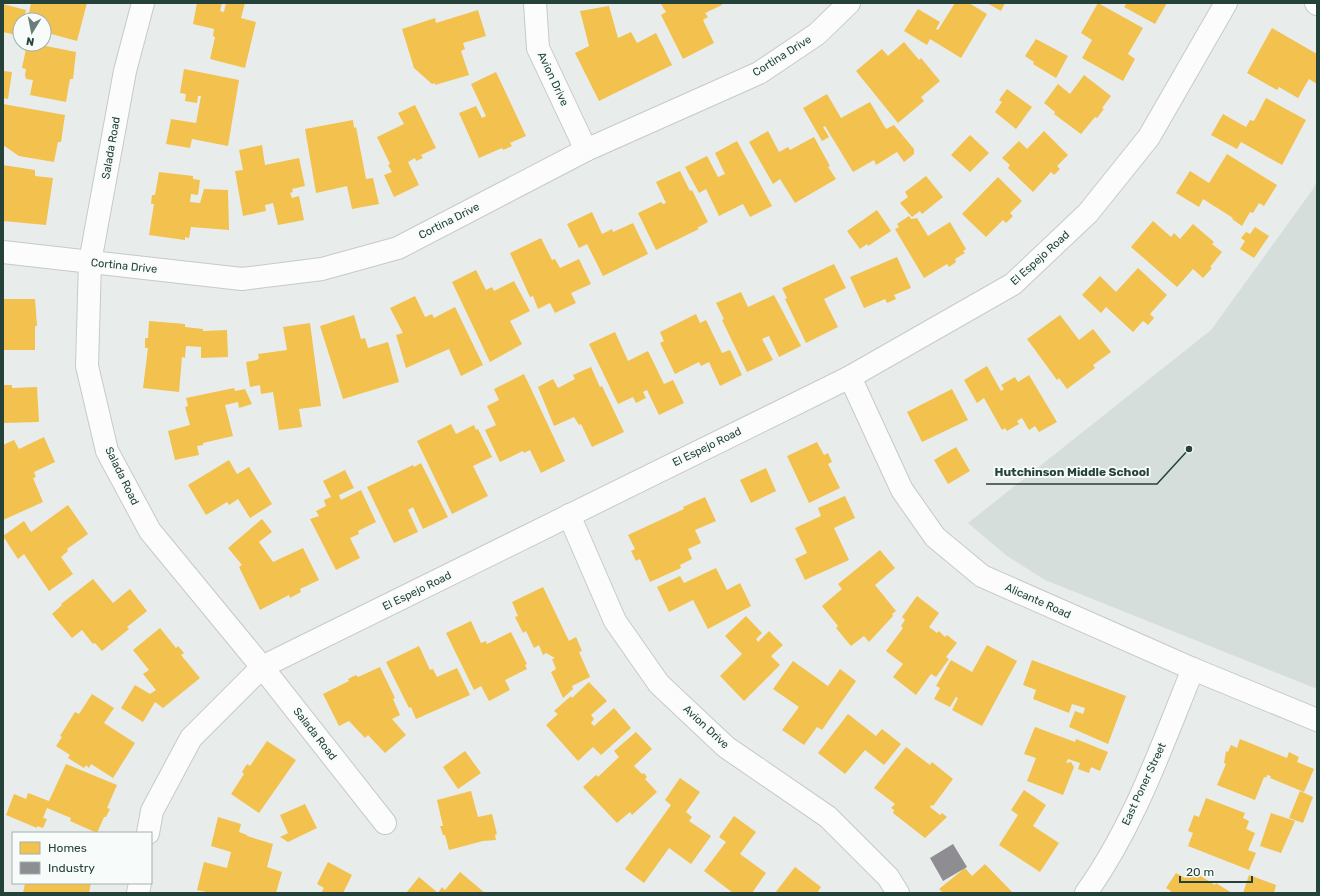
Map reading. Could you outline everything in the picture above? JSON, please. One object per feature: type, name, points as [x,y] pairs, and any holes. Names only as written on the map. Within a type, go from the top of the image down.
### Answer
[{"type":"street","name":"Salada Road","points":[[143,3],[125,71],[90,262],[87,366],[107,451],[150,530],[262,667],[385,822]]},
{"type":"street","name":"Avion Drive","points":[[534,3],[538,48],[586,150]]},
{"type":"street","name":"Cortina Drive","points":[[3,252],[242,279],[322,269],[398,248],[586,150],[759,73],[817,34],[849,3]]},
{"type":"street","name":"El Espejo Road","points":[[148,832],[152,811],[191,738],[262,667],[850,377],[1013,284],[1088,213],[1149,138],[1226,3]]},
{"type":"street","name":"Alicante Road","points":[[850,377],[902,490],[936,537],[982,576],[1193,669],[1317,720]]},
{"type":"street","name":"Avion Drive","points":[[569,515],[615,621],[659,684],[726,747],[828,817],[888,877],[898,893]]},
{"type":"street","name":"East Poner Street","points":[[1086,893],[1101,872],[1145,787],[1193,669]]},
{"type":"shaded area","points":[[1317,181],[1317,689],[1045,580],[1007,556],[968,523],[1211,330],[1313,189]]},
{"type":"building: Homes","points":[[31,3],[87,3],[77,41],[52,34],[52,12],[29,12]]},
{"type":"building: Homes","points":[[197,3],[222,3],[220,11],[224,12],[226,3],[245,3],[241,18],[256,22],[245,68],[210,59],[215,37],[213,36],[214,29],[193,24]]},
{"type":"building: Homes","points":[[722,3],[722,5],[705,13],[708,17],[703,20],[714,43],[683,59],[661,15],[666,12],[661,4]]},
{"type":"building: Homes","points":[[955,3],[969,3],[987,14],[961,58],[930,39],[927,45],[904,31],[918,9],[940,22],[936,29],[938,30]]},
{"type":"building: Homes","points":[[987,3],[1005,3],[1001,11]]},
{"type":"building: Homes","points":[[1098,3],[1143,28],[1128,54],[1135,59],[1123,81],[1082,58],[1092,40],[1081,33]]},
{"type":"building: Homes","points":[[1127,3],[1167,3],[1155,24],[1124,7]]},
{"type":"building: Homes","points":[[3,4],[26,10],[26,12],[12,12],[12,34],[3,32]]},
{"type":"building: Homes","points":[[609,6],[618,38],[631,32],[637,43],[656,33],[672,65],[599,101],[575,53],[589,46],[580,11]]},
{"type":"building: Homes","points":[[478,10],[486,36],[463,43],[465,49],[461,51],[469,75],[435,85],[435,83],[432,84],[414,68],[402,29],[435,18],[436,23]]},
{"type":"building: Homes","points":[[1272,28],[1317,54],[1317,84],[1309,79],[1298,98],[1279,87],[1277,90],[1247,73]]},
{"type":"building: Homes","points":[[1036,39],[1068,56],[1056,78],[1033,64],[1034,62],[1025,56]]},
{"type":"building: Homes","points":[[904,42],[919,60],[921,58],[940,81],[921,97],[924,101],[898,123],[856,71],[882,49],[888,56]]},
{"type":"building: Homes","points":[[52,47],[76,52],[73,79],[70,79],[66,102],[30,95],[33,80],[26,79],[26,69],[22,68],[25,52],[52,52]]},
{"type":"building: Homes","points":[[184,69],[239,80],[228,146],[192,139],[190,148],[166,144],[171,119],[196,123],[201,96],[198,96],[197,103],[185,101],[186,94],[180,93]]},
{"type":"building: Homes","points":[[3,71],[12,72],[8,99],[3,98]]},
{"type":"building: Homes","points":[[496,72],[526,136],[510,143],[512,146],[503,150],[502,148],[479,158],[459,113],[476,106],[482,118],[486,116],[471,84]]},
{"type":"building: Homes","points":[[1084,75],[1111,96],[1097,118],[1095,117],[1081,134],[1054,114],[1055,112],[1044,103],[1058,84],[1070,94]]},
{"type":"building: Homes","points":[[1007,89],[1032,107],[1016,129],[995,112],[1002,102],[999,100]]},
{"type":"building: Homes","points":[[827,94],[841,118],[870,102],[886,129],[894,125],[914,149],[914,154],[904,162],[897,152],[876,165],[874,160],[853,172],[825,126],[823,127],[829,137],[822,141],[803,108]]},
{"type":"building: Homes","points":[[1266,98],[1306,120],[1282,165],[1241,142],[1237,149],[1211,135],[1223,114],[1246,127],[1250,120],[1254,121]]},
{"type":"building: Homes","points":[[3,104],[65,115],[61,142],[58,142],[54,162],[19,156],[3,145]]},
{"type":"building: Homes","points":[[415,105],[436,148],[421,155],[423,158],[416,161],[415,158],[408,162],[419,185],[394,197],[384,175],[392,172],[388,165],[390,164],[377,137],[404,124],[398,113]]},
{"type":"building: Homes","points":[[353,120],[354,128],[356,127],[366,179],[373,178],[379,204],[352,209],[347,186],[316,193],[305,129]]},
{"type":"building: Homes","points":[[768,131],[779,152],[788,147],[790,150],[814,137],[830,166],[828,167],[836,179],[795,203],[780,179],[773,184],[749,142]]},
{"type":"building: Homes","points":[[1044,131],[1068,155],[1057,166],[1060,169],[1054,175],[1051,172],[1033,192],[1008,168],[1010,165],[1002,158],[1019,141],[1027,149]]},
{"type":"building: Homes","points":[[970,135],[989,153],[970,172],[951,155]]},
{"type":"building: Homes","points":[[737,141],[772,206],[750,217],[743,204],[719,216],[706,189],[699,193],[685,167],[707,156],[718,177],[725,174],[715,153]]},
{"type":"building: Homes","points":[[262,145],[265,165],[299,158],[305,186],[292,189],[293,192],[290,193],[292,198],[299,196],[304,220],[278,225],[273,203],[265,205],[266,211],[243,216],[235,171],[243,170],[239,150]]},
{"type":"building: Homes","points":[[1227,154],[1277,185],[1264,206],[1259,203],[1253,213],[1250,212],[1242,226],[1232,219],[1233,218],[1203,199],[1199,207],[1176,193],[1190,171],[1209,183]]},
{"type":"building: Homes","points":[[3,165],[35,170],[35,176],[53,178],[46,225],[3,221]]},
{"type":"building: Homes","points":[[680,171],[690,191],[692,190],[708,222],[697,228],[699,229],[656,250],[638,213],[661,202],[663,204],[666,203],[656,182]]},
{"type":"building: Homes","points":[[159,172],[193,176],[193,179],[200,180],[198,195],[191,194],[190,202],[200,203],[204,189],[228,190],[229,230],[191,227],[189,238],[185,237],[185,240],[149,235],[154,204],[151,204],[152,195],[155,195]]},
{"type":"building: Homes","points":[[926,176],[943,197],[922,214],[920,211],[912,217],[900,203],[908,197],[905,192]]},
{"type":"building: Homes","points":[[998,177],[1022,201],[1010,213],[1013,216],[1006,223],[1003,220],[986,237],[962,214]]},
{"type":"building: Homes","points":[[877,210],[891,231],[868,246],[867,244],[860,249],[847,231]]},
{"type":"building: Homes","points":[[592,212],[602,234],[612,229],[613,232],[633,223],[648,254],[603,276],[587,244],[579,248],[567,224]]},
{"type":"building: Homes","points":[[909,216],[911,219],[917,218],[928,236],[950,222],[966,249],[963,251],[965,253],[955,259],[956,262],[949,267],[947,264],[924,278],[895,229],[899,227],[897,224]]},
{"type":"building: Homes","points":[[1153,221],[1171,237],[1174,233],[1180,239],[1193,224],[1214,242],[1212,244],[1222,252],[1210,267],[1212,268],[1203,278],[1193,269],[1177,287],[1131,247]]},
{"type":"building: Homes","points":[[1255,227],[1269,236],[1254,258],[1240,249],[1245,241],[1241,238],[1246,232],[1250,234]]},
{"type":"building: Homes","points":[[541,238],[552,260],[555,259],[560,268],[579,259],[591,284],[571,293],[576,303],[555,313],[550,303],[538,309],[533,296],[530,297],[510,253]]},
{"type":"building: Homes","points":[[897,257],[911,288],[894,295],[896,299],[887,303],[885,299],[864,308],[850,277]]},
{"type":"building: Homes","points":[[834,264],[846,288],[824,299],[838,327],[806,343],[785,299],[787,298],[782,288]]},
{"type":"building: Homes","points":[[1138,268],[1167,295],[1150,314],[1154,318],[1148,325],[1143,321],[1133,332],[1106,307],[1101,313],[1082,295],[1100,276],[1116,292]]},
{"type":"building: Homes","points":[[476,270],[486,290],[492,287],[494,291],[514,281],[530,311],[510,321],[522,344],[490,362],[452,282]]},
{"type":"building: Homes","points":[[741,292],[748,307],[774,295],[801,346],[779,357],[769,336],[762,339],[773,360],[747,372],[722,320],[724,319],[716,303]]},
{"type":"building: Homes","points":[[415,296],[425,317],[432,314],[434,318],[455,307],[483,365],[461,376],[449,349],[406,368],[396,335],[403,333],[390,308]]},
{"type":"building: Homes","points":[[3,299],[35,299],[37,326],[35,326],[35,350],[3,350]]},
{"type":"building: Homes","points":[[696,314],[700,323],[706,320],[722,353],[730,350],[742,375],[720,386],[709,362],[701,366],[699,362],[675,374],[660,343],[664,341],[660,332]]},
{"type":"building: Homes","points":[[354,315],[361,339],[365,338],[368,348],[388,342],[399,382],[343,399],[320,326]]},
{"type":"building: Homes","points":[[1060,315],[1079,340],[1093,329],[1111,352],[1093,365],[1095,368],[1067,389],[1059,378],[1057,380],[1027,339]]},
{"type":"building: Homes","points":[[149,321],[185,324],[185,327],[203,329],[203,331],[227,330],[228,357],[201,358],[201,347],[186,346],[185,358],[182,357],[179,392],[143,388],[148,348],[145,348],[145,338],[148,338]]},
{"type":"building: Homes","points":[[310,323],[321,406],[299,409],[302,427],[279,430],[273,392],[261,394],[260,385],[250,387],[246,362],[257,360],[259,358],[258,354],[287,350],[283,327]]},
{"type":"building: Homes","points":[[615,332],[628,361],[648,351],[664,384],[673,380],[684,403],[659,415],[647,390],[643,392],[646,398],[636,403],[633,397],[618,404],[589,344]]},
{"type":"building: Homes","points":[[987,366],[1001,391],[1004,389],[1001,385],[1015,377],[1018,382],[1029,375],[1057,422],[1039,432],[1035,426],[1029,430],[1022,418],[1017,421],[1019,424],[1007,431],[1005,428],[1002,430],[984,398],[977,403],[964,380]]},
{"type":"building: Homes","points":[[591,367],[600,387],[602,386],[624,432],[592,447],[581,424],[579,425],[574,417],[554,426],[538,387],[553,379],[558,388],[575,379],[573,375]]},
{"type":"building: Homes","points":[[524,374],[565,461],[541,473],[530,450],[524,453],[523,451],[500,462],[485,430],[496,425],[487,406],[499,400],[494,389]]},
{"type":"building: Homes","points":[[3,385],[12,385],[12,388],[37,387],[39,422],[3,423]]},
{"type":"building: Homes","points":[[234,388],[235,391],[245,389],[252,404],[239,408],[238,402],[225,405],[233,436],[203,443],[203,445],[197,446],[199,455],[175,460],[168,431],[190,425],[185,407],[188,406],[186,398]]},
{"type":"building: Homes","points":[[952,389],[968,420],[922,442],[907,412]]},
{"type":"building: Homes","points":[[451,424],[456,434],[474,425],[476,430],[478,429],[492,457],[473,466],[488,496],[452,514],[417,441]]},
{"type":"building: Homes","points":[[44,437],[55,462],[34,472],[36,477],[33,478],[43,502],[3,520],[3,445],[14,440],[19,449]]},
{"type":"building: Homes","points":[[817,442],[824,455],[828,453],[832,462],[828,464],[840,488],[809,503],[787,456]]},
{"type":"building: Homes","points":[[956,447],[970,471],[948,484],[934,460]]},
{"type":"building: Homes","points":[[229,460],[237,474],[249,467],[272,504],[250,518],[238,499],[229,505],[227,502],[206,515],[188,485]]},
{"type":"building: Homes","points":[[421,463],[448,517],[423,529],[413,507],[408,510],[418,532],[394,543],[367,487],[413,465],[414,467]]},
{"type":"building: Homes","points":[[766,468],[776,491],[751,503],[740,480]]},
{"type":"building: Homes","points":[[345,470],[354,488],[339,495],[341,500],[361,490],[376,522],[358,531],[359,534],[350,538],[360,558],[336,570],[310,519],[319,516],[316,511],[326,506],[324,500],[331,497],[323,481]]},
{"type":"building: Homes","points":[[845,496],[855,518],[834,528],[849,560],[805,580],[795,559],[807,553],[795,528],[821,516],[818,508]]},
{"type":"building: Homes","points":[[705,497],[716,521],[695,530],[701,543],[688,549],[692,559],[680,565],[681,568],[650,582],[640,559],[636,561],[631,551],[635,549],[628,535],[684,509],[683,507]]},
{"type":"building: Homes","points":[[68,505],[88,534],[67,549],[68,551],[61,557],[73,574],[49,591],[24,554],[18,559],[3,536],[24,521],[31,532]]},
{"type":"building: Homes","points":[[262,519],[272,532],[259,542],[273,562],[303,548],[319,580],[300,589],[301,592],[290,598],[289,595],[260,610],[239,567],[242,565],[228,548]]},
{"type":"building: Homes","points":[[880,550],[895,568],[875,585],[896,611],[869,642],[864,636],[851,646],[836,628],[838,626],[822,606],[842,589],[838,584]]},
{"type":"building: Homes","points":[[716,568],[727,590],[740,583],[751,606],[708,629],[693,600],[669,612],[657,587],[680,576],[684,583]]},
{"type":"building: Homes","points":[[93,579],[113,603],[130,589],[147,611],[127,627],[129,629],[102,651],[95,643],[93,644],[82,630],[72,638],[52,614],[62,605],[61,604]]},
{"type":"building: Homes","points":[[543,587],[569,641],[576,637],[582,651],[579,652],[590,677],[572,686],[573,689],[563,698],[551,672],[556,669],[552,659],[555,658],[546,653],[543,655],[539,645],[534,648],[526,631],[523,633],[515,617],[518,616],[512,602]]},
{"type":"building: Homes","points":[[917,596],[939,613],[929,627],[937,633],[939,631],[945,637],[947,635],[957,643],[946,657],[949,659],[936,677],[931,674],[916,695],[893,677],[903,664],[886,651],[903,628],[901,626],[905,620],[902,617]]},
{"type":"building: Homes","points":[[746,616],[762,633],[756,639],[758,642],[769,631],[783,645],[771,656],[780,665],[744,701],[720,676],[742,654],[725,636]]},
{"type":"building: Homes","points":[[471,621],[481,643],[486,641],[487,644],[511,632],[527,664],[525,665],[527,669],[505,680],[510,690],[489,701],[481,686],[474,690],[446,633]]},
{"type":"building: Homes","points":[[160,628],[176,648],[178,646],[184,653],[181,655],[200,678],[163,708],[155,702],[143,722],[121,708],[135,685],[150,694],[156,690],[143,674],[149,670],[133,650]]},
{"type":"building: Homes","points":[[987,645],[1017,661],[982,726],[952,710],[958,698],[956,697],[950,707],[934,699],[940,688],[936,686],[951,660],[972,672]]},
{"type":"building: Homes","points":[[419,646],[430,670],[433,669],[437,677],[457,668],[470,695],[416,719],[386,662]]},
{"type":"building: Homes","points":[[1032,660],[1126,696],[1108,744],[1069,727],[1075,711],[1083,714],[1085,708],[1072,704],[1069,713],[1033,699],[1036,690],[1023,685]]},
{"type":"building: Homes","points":[[793,661],[828,686],[840,669],[856,681],[822,730],[817,727],[804,745],[782,730],[799,707],[773,689]]},
{"type":"building: Homes","points":[[380,667],[395,698],[393,699],[400,715],[392,719],[406,735],[385,753],[368,735],[365,738],[349,721],[339,726],[323,694],[349,681],[348,679],[356,675],[358,677]]},
{"type":"building: Homes","points":[[589,682],[607,701],[591,715],[594,719],[591,723],[594,726],[614,708],[631,728],[601,755],[593,747],[578,761],[546,725],[558,714],[554,711],[571,696],[572,698]]},
{"type":"building: Homes","points":[[92,694],[114,708],[104,723],[135,743],[113,778],[91,764],[89,768],[86,765],[84,768],[68,758],[70,755],[56,746],[62,737],[60,736],[75,712],[79,714]]},
{"type":"building: Homes","points":[[848,714],[876,736],[882,729],[901,744],[884,765],[865,750],[845,774],[818,753]]},
{"type":"building: Homes","points":[[1035,727],[1075,742],[1076,739],[1108,752],[1100,771],[1091,767],[1089,773],[1078,769],[1080,763],[1068,759],[1066,763],[1071,762],[1074,767],[1063,795],[1027,781],[1036,758],[1024,754]]},
{"type":"building: Homes","points":[[636,732],[652,749],[634,766],[642,774],[644,773],[647,777],[645,779],[657,792],[632,815],[630,812],[617,823],[583,787],[596,775],[598,777],[619,757],[614,751]]},
{"type":"building: Homes","points":[[1240,739],[1287,758],[1289,752],[1299,757],[1297,762],[1314,769],[1304,792],[1270,778],[1271,776],[1267,775],[1266,778],[1264,777],[1255,800],[1217,785],[1226,764],[1224,763],[1226,751],[1228,752],[1231,745],[1237,748]]},
{"type":"building: Homes","points":[[267,741],[296,760],[259,813],[231,794],[244,774],[242,772],[247,764],[250,766]]},
{"type":"building: Homes","points":[[906,747],[930,765],[932,762],[953,779],[933,806],[931,805],[930,807],[940,815],[942,813],[947,817],[925,838],[893,813],[894,810],[891,808],[895,804],[874,788]]},
{"type":"building: Homes","points":[[465,751],[481,773],[458,789],[443,767]]},
{"type":"building: Homes","points":[[66,764],[117,785],[107,808],[110,809],[106,817],[104,817],[97,832],[70,821],[71,818],[47,808],[43,818],[47,819],[43,828],[37,826],[37,828],[6,815],[14,794],[26,799],[28,793],[49,801]]},
{"type":"building: Homes","points":[[680,778],[700,792],[686,812],[692,817],[689,821],[711,836],[691,864],[669,848],[644,883],[625,869],[671,805],[665,800]]},
{"type":"building: Homes","points":[[1024,790],[1046,805],[1033,826],[1059,843],[1040,872],[999,845],[1018,815],[1011,810]]},
{"type":"building: Homes","points":[[471,791],[478,817],[492,814],[497,834],[495,835],[496,840],[483,841],[449,850],[445,835],[443,835],[440,826],[443,826],[437,800]]},
{"type":"building: Homes","points":[[1300,791],[1313,797],[1303,823],[1289,818]]},
{"type":"building: Homes","points":[[1206,798],[1245,813],[1243,818],[1249,821],[1246,829],[1255,833],[1248,850],[1256,853],[1249,870],[1188,846],[1193,833],[1188,831],[1194,815],[1199,817]]},
{"type":"building: Homes","points":[[305,804],[317,828],[288,842],[280,837],[288,833],[280,815]]},
{"type":"building: Homes","points":[[1271,813],[1295,821],[1281,853],[1260,846]]},
{"type":"building: Homes","points":[[734,816],[756,832],[740,854],[766,873],[752,893],[733,893],[704,871],[726,842],[719,837]]},
{"type":"building: Homes","points":[[218,817],[241,824],[239,832],[247,836],[273,844],[267,867],[282,872],[276,893],[211,893],[197,890],[204,862],[227,868],[231,852],[211,846]]},
{"type":"building: Homes","points":[[328,862],[352,875],[343,893],[321,893],[324,888],[317,884]]},
{"type":"building: Homes","points":[[985,864],[1013,893],[943,893],[939,889],[965,868],[972,876]]},
{"type":"building: Homes","points":[[795,867],[821,887],[817,893],[775,893]]},
{"type":"building: Homes","points":[[1191,870],[1215,885],[1216,883],[1232,893],[1170,893],[1171,891],[1166,888],[1176,873],[1185,878]]},
{"type":"building: Homes","points":[[460,872],[485,893],[438,893],[442,887],[445,890]]},
{"type":"building: Homes","points":[[1249,875],[1276,885],[1274,893],[1243,893]]},
{"type":"building: Homes","points":[[419,877],[438,893],[406,893]]},
{"type":"building: Homes","points":[[25,884],[91,884],[89,893],[23,893]]},
{"type":"building: Industry","points":[[953,844],[967,867],[943,881],[930,858]]},
{"type":"place","name":"Hutchinson Middle School","points":[[1189,449]]}]
